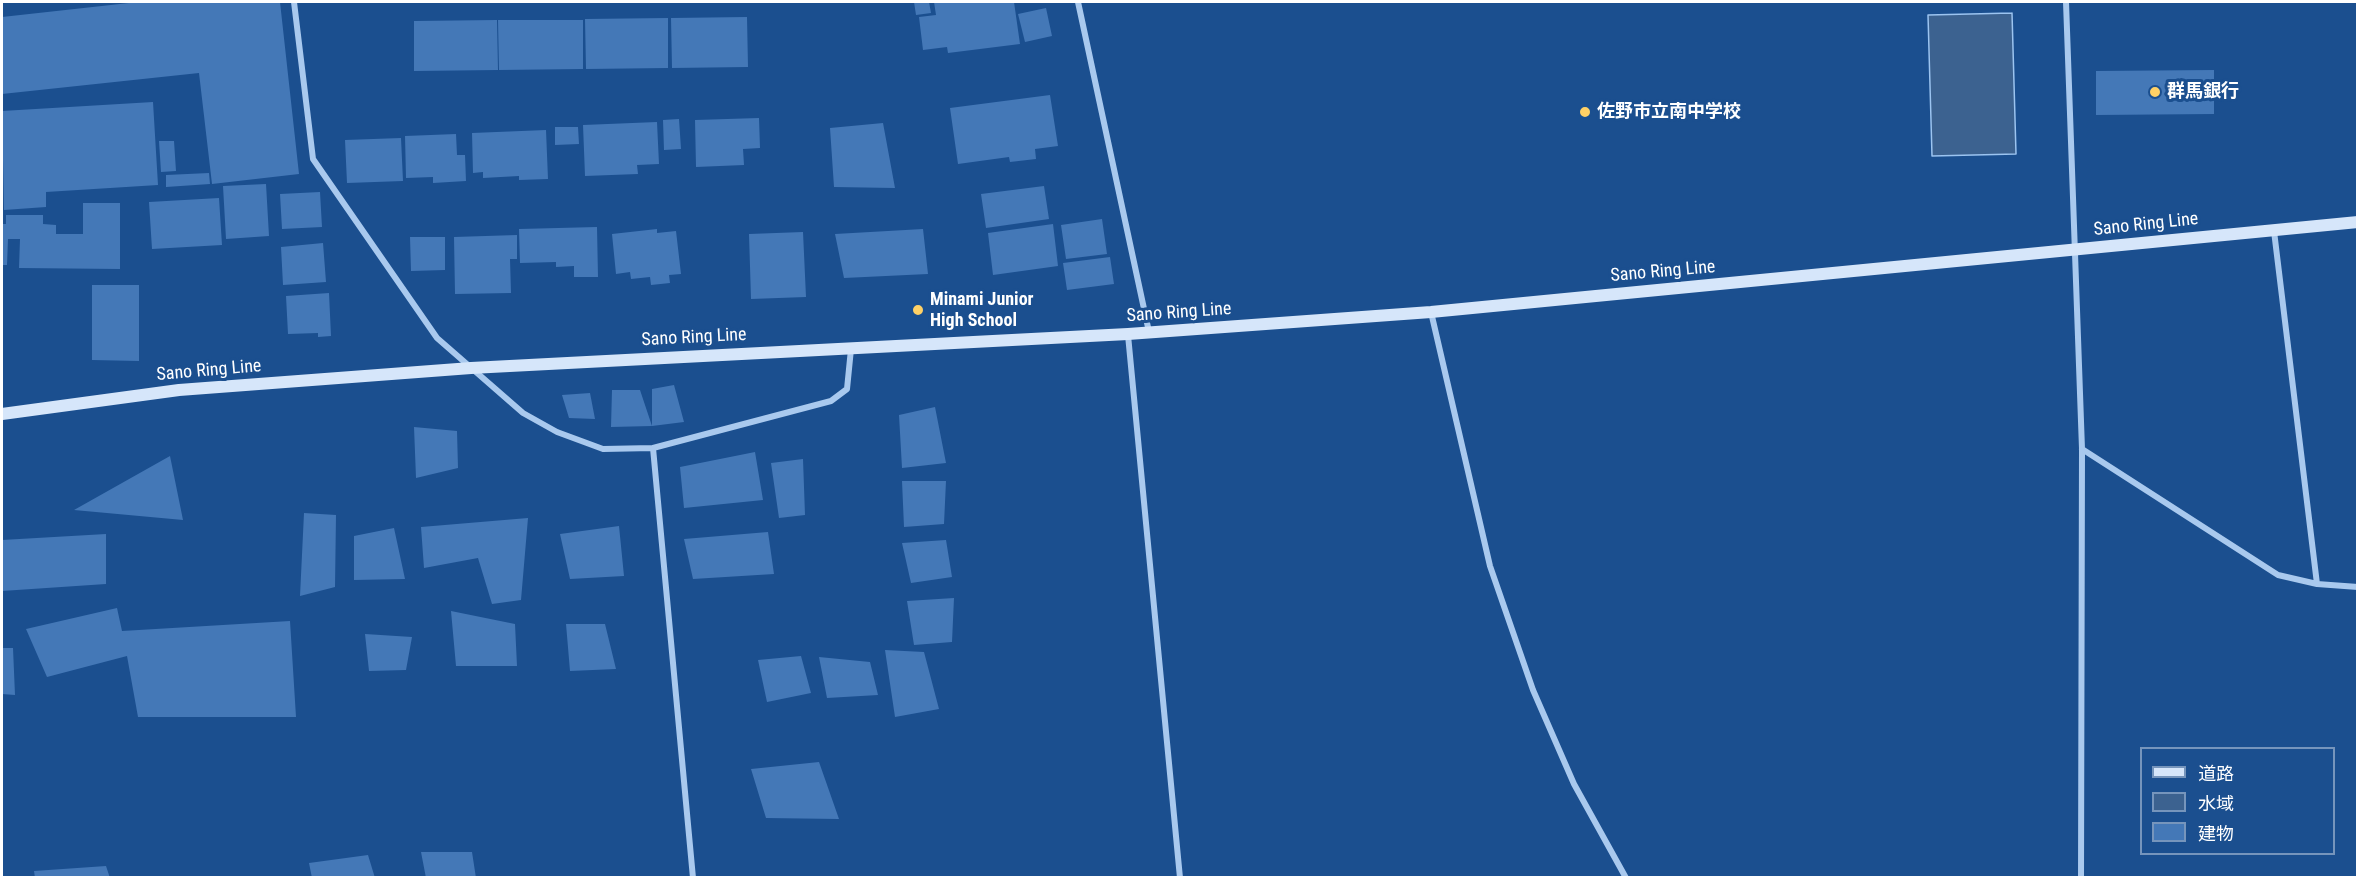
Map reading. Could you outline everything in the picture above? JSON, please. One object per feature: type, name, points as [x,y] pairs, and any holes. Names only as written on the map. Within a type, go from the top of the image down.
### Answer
[{"type":"main road","name":"Sano Ring Line","points":[[2,414],[179,390],[471,368],[1149,333],[1431,312],[2358,222]]},
{"type":"street","points":[[294,2],[313,159],[437,338],[523,413],[557,432],[603,449],[653,448],[831,401],[847,388],[851,348]]},
{"type":"street","points":[[1078,2],[1149,333]]},
{"type":"street","points":[[2066,2],[2082,449],[2081,878]]},
{"type":"street","points":[[2274,231],[2318,584]]},
{"type":"street","points":[[1431,312],[1490,566],[1529,679],[1574,784],[1626,878]]},
{"type":"street","points":[[1128,334],[1180,878]]},
{"type":"street","points":[[653,448],[693,878]]},
{"type":"street","points":[[2082,449],[2278,575],[2318,584],[2358,587]]},
{"type":"water","points":[[2012,13],[2016,154],[1932,156],[1928,15]]},
{"type":"building","points":[[138,2],[280,2],[299,174],[212,184],[199,73],[2,94],[2,17]]},
{"type":"building","points":[[914,2],[929,2],[931,13],[916,15]]},
{"type":"building","points":[[934,2],[1014,2],[1020,44],[948,53],[947,47],[923,50],[919,17],[936,15]]},
{"type":"building","points":[[1046,8],[1052,36],[1025,42],[1018,14]]},
{"type":"building","points":[[747,17],[748,67],[672,68],[671,18]]},
{"type":"building","points":[[668,18],[668,68],[586,69],[585,19]]},
{"type":"building","points":[[497,20],[498,70],[414,71],[414,21]]},
{"type":"building","points":[[498,20],[583,20],[583,69],[499,70]]},
{"type":"building","name":"群馬銀行","points":[[2214,70],[2214,114],[2096,115],[2096,71]]},
{"type":"building","points":[[1050,95],[1058,146],[1035,149],[1036,159],[1010,162],[1009,157],[958,164],[950,108]]},
{"type":"building","points":[[153,102],[158,185],[46,192],[46,207],[4,210],[2,111]]},
{"type":"building","points":[[759,118],[760,148],[743,149],[744,165],[696,167],[695,120]]},
{"type":"building","points":[[679,119],[681,149],[664,150],[663,120]]},
{"type":"building","points":[[657,122],[659,164],[637,165],[638,174],[585,176],[583,125]]},
{"type":"building","points":[[883,123],[895,188],[834,187],[830,128]]},
{"type":"building","points":[[555,127],[578,127],[579,144],[555,145]]},
{"type":"building","points":[[546,130],[548,179],[519,180],[519,176],[483,178],[483,172],[473,173],[472,133]]},
{"type":"building","points":[[456,134],[457,155],[465,155],[466,181],[433,183],[433,177],[406,178],[405,136]]},
{"type":"building","points":[[401,138],[403,181],[347,183],[345,140]]},
{"type":"building","points":[[159,141],[174,141],[176,171],[161,172]]},
{"type":"building","points":[[209,173],[210,184],[166,187],[166,175]]},
{"type":"building","points":[[266,184],[269,236],[226,239],[223,186]]},
{"type":"building","points":[[1044,186],[1049,219],[986,228],[981,194]]},
{"type":"building","points":[[320,192],[322,227],[282,229],[280,194]]},
{"type":"building","points":[[219,198],[222,245],[152,249],[149,202]]},
{"type":"building","points":[[83,203],[120,203],[120,269],[19,268],[20,239],[8,239],[7,265],[2,265],[2,224],[6,224],[6,215],[43,215],[43,224],[56,225],[56,234],[83,234]]},
{"type":"building","points":[[1102,219],[1107,254],[1066,259],[1061,225]]},
{"type":"building","points":[[1053,224],[1058,266],[993,275],[988,233]]},
{"type":"building","points":[[597,227],[598,277],[574,277],[574,266],[556,267],[556,262],[520,263],[519,229]]},
{"type":"building","points":[[657,229],[657,233],[676,231],[681,274],[669,275],[670,283],[651,285],[650,277],[631,279],[630,272],[616,274],[612,234]]},
{"type":"building","points":[[923,229],[928,274],[844,278],[835,234]]},
{"type":"building","points":[[803,232],[806,297],[751,299],[749,234]]},
{"type":"building","points":[[517,235],[517,259],[510,259],[511,293],[455,294],[454,237]]},
{"type":"building","points":[[410,237],[445,237],[445,270],[411,271]]},
{"type":"building","points":[[323,243],[326,282],[283,285],[281,247]]},
{"type":"building","points":[[1110,257],[1114,284],[1067,290],[1063,263]]},
{"type":"building","points":[[92,285],[139,285],[139,361],[92,360]]},
{"type":"building","points":[[329,293],[331,336],[318,337],[318,333],[288,334],[286,296]]},
{"type":"building","points":[[674,385],[684,422],[652,426],[652,389]]},
{"type":"building","points":[[612,390],[640,390],[652,426],[611,427]]},
{"type":"building","points":[[590,393],[595,419],[569,418],[562,395]]},
{"type":"building","points":[[935,407],[946,463],[902,468],[899,415]]},
{"type":"building","points":[[414,427],[457,431],[458,468],[416,478]]},
{"type":"building","points":[[755,452],[763,500],[684,508],[680,467]]},
{"type":"building","points":[[170,456],[183,520],[74,510]]},
{"type":"building","points":[[803,459],[805,515],[779,518],[771,463]]},
{"type":"building","points":[[902,481],[946,481],[944,524],[904,527]]},
{"type":"building","points":[[304,513],[336,515],[335,587],[300,596]]},
{"type":"building","points":[[528,518],[521,600],[492,604],[478,558],[424,568],[421,527]]},
{"type":"building","points":[[619,526],[624,576],[570,579],[560,534]]},
{"type":"building","points":[[394,528],[405,579],[354,580],[354,536]]},
{"type":"building","points":[[768,532],[774,574],[693,579],[684,539]]},
{"type":"building","points":[[106,534],[106,584],[2,591],[2,540]]},
{"type":"building","points":[[946,540],[952,577],[911,583],[902,543]]},
{"type":"building","points":[[954,598],[952,642],[914,645],[907,601]]},
{"type":"building","points":[[117,608],[122,631],[290,621],[296,717],[138,717],[127,656],[47,677],[26,629]]},
{"type":"building","points":[[451,611],[515,624],[517,666],[456,666]]},
{"type":"building","points":[[566,624],[605,624],[616,669],[570,671]]},
{"type":"building","points":[[365,634],[412,637],[406,670],[369,671]]},
{"type":"building","points":[[2,648],[13,648],[15,695],[2,694]]},
{"type":"building","points":[[885,650],[924,652],[939,709],[895,717]]},
{"type":"building","points":[[801,656],[811,693],[767,702],[758,660]]},
{"type":"building","points":[[819,657],[870,662],[878,695],[827,698]]},
{"type":"building","points":[[819,762],[839,819],[766,818],[751,769]]},
{"type":"building","points":[[421,852],[472,852],[476,878],[426,878]]},
{"type":"building","points":[[368,855],[375,878],[312,878],[309,863]]},
{"type":"building","points":[[106,866],[110,878],[35,878],[34,871]]},
{"type":"place","name":"群馬銀行","points":[[2155,92]]},
{"type":"place","name":"佐野市立南中学校","points":[[1585,112]]},
{"type":"place","name":"Minami Junior High School","points":[[918,310]]}]
